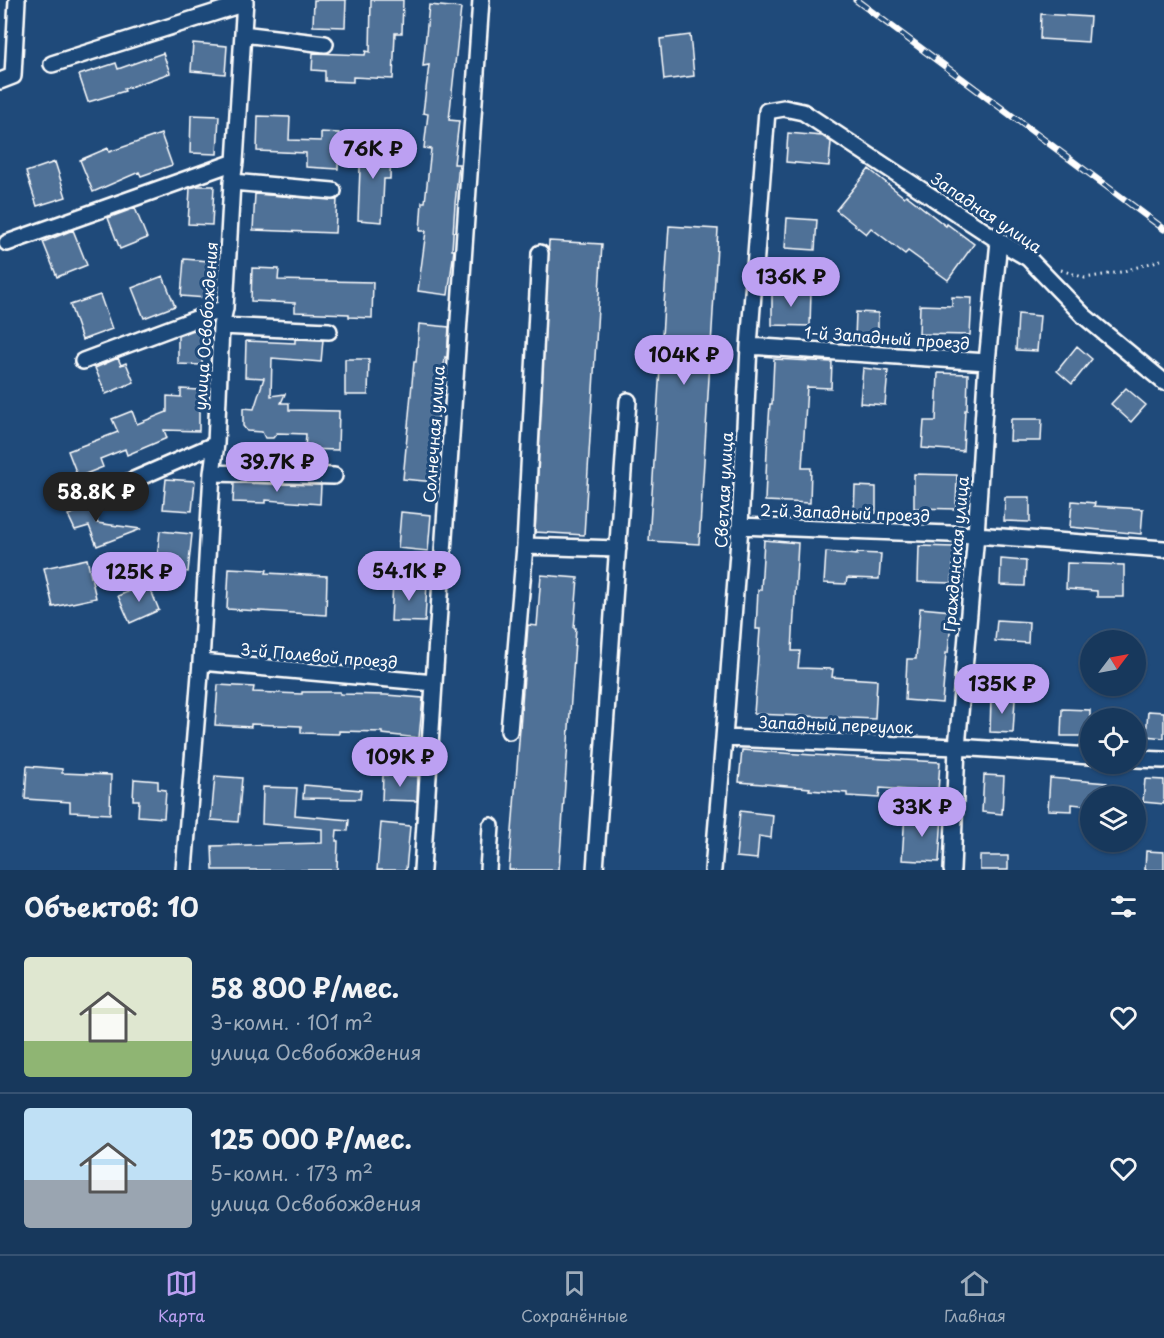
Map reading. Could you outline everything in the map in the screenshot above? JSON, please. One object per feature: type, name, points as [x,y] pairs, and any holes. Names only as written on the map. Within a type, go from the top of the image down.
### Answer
[{"type":"street","points":[[0,81],[13,76],[16,0]]},
{"type":"street","name":"Солнечная улица","points":[[422,870],[481,0]]},
{"type":"street","points":[[52,64],[245,2]]},
{"type":"street","name":"улица Освобождения","points":[[184,870],[201,662],[212,473],[216,444],[221,326],[225,308],[245,2]]},
{"type":"street","points":[[243,34],[324,44]]},
{"type":"street","name":"Западная улица","points":[[767,111],[784,108],[803,112],[1028,258],[1084,315],[1164,382]]},
{"type":"street","name":"Светлая улица","points":[[713,870],[740,525],[749,346],[767,111]]},
{"type":"street","points":[[7,243],[235,162]]},
{"type":"street","points":[[232,182],[333,191]]},
{"type":"street","name":"Гражданская улица","points":[[952,870],[957,747],[976,535],[987,362],[999,241]]},
{"type":"street","points":[[509,732],[525,546],[540,253]]},
{"type":"street","points":[[83,361],[225,308]]},
{"type":"street","points":[[221,326],[329,331]]},
{"type":"street","name":"1-й Западный проезд","points":[[749,346],[987,362]]},
{"type":"street","points":[[595,870],[628,401]]},
{"type":"street","points":[[106,492],[216,444]]},
{"type":"street","points":[[212,473],[334,476]]},
{"type":"street","name":"2-й Западный проезд","points":[[740,525],[976,535],[1164,549]]},
{"type":"street","points":[[525,546],[618,549]]},
{"type":"street","name":"3-й Полевой проезд","points":[[201,662],[434,683]]},
{"type":"street","name":"Западный переулок","points":[[724,738],[957,747],[1080,755]]},
{"type":"street","points":[[1146,759],[1164,760]]},
{"type":"street","points":[[489,870],[491,826]]},
{"type":"path","points":[[1056,268],[1085,278],[1121,272],[1164,259]]},
{"type":"building","points":[[314,0],[346,0],[345,27],[313,26]]},
{"type":"building","points":[[371,0],[403,0],[402,33],[395,33],[393,79],[353,77],[353,82],[325,81],[325,71],[312,70],[313,53],[365,55],[366,51],[370,52]]},
{"type":"building","points":[[429,5],[461,8],[449,120],[459,121],[454,164],[459,164],[452,250],[454,250],[448,295],[418,291],[426,231],[420,231],[422,202],[425,202],[431,149],[424,148],[428,114],[423,113],[429,65],[423,66]]},
{"type":"building","points":[[1041,14],[1090,17],[1088,42],[1040,39]]},
{"type":"building","points":[[690,35],[694,76],[664,80],[660,39]]},
{"type":"building","points":[[193,43],[227,46],[225,74],[191,71]]},
{"type":"building","points":[[163,53],[170,73],[124,89],[125,91],[88,102],[79,75],[116,63],[118,69]]},
{"type":"building","points":[[191,115],[219,116],[217,154],[190,153]]},
{"type":"building","points":[[258,116],[290,117],[289,140],[321,141],[321,132],[339,133],[338,169],[306,167],[306,153],[257,151]]},
{"type":"building","points":[[788,133],[822,136],[831,142],[829,166],[786,162]]},
{"type":"building","points":[[161,134],[172,165],[141,176],[139,172],[93,192],[80,160],[108,148],[109,152]]},
{"type":"building","points":[[361,142],[391,143],[390,179],[384,179],[382,222],[358,220]]},
{"type":"building","points":[[55,162],[66,197],[37,206],[26,172]]},
{"type":"building","points":[[869,169],[904,197],[906,195],[974,244],[948,280],[908,251],[905,254],[871,228],[866,234],[836,210]]},
{"type":"building","points":[[214,186],[212,225],[188,224],[190,188]]},
{"type":"building","points":[[255,194],[337,200],[335,233],[253,230]]},
{"type":"building","points":[[135,208],[147,238],[120,249],[108,218]]},
{"type":"building","points":[[787,218],[817,220],[815,250],[785,248]]},
{"type":"building","points":[[669,226],[718,229],[699,544],[649,541]]},
{"type":"building","points":[[73,230],[87,265],[57,277],[43,242]]},
{"type":"building","points":[[549,241],[602,244],[584,535],[535,532]]},
{"type":"building","points":[[184,259],[209,261],[206,298],[181,296]]},
{"type":"building","points":[[252,268],[279,269],[278,280],[373,282],[372,318],[349,317],[349,314],[295,312],[295,303],[251,301]]},
{"type":"building","points":[[163,276],[175,306],[144,318],[132,288]]},
{"type":"building","points":[[772,290],[811,291],[810,326],[772,325]]},
{"type":"building","points":[[100,295],[112,329],[82,340],[70,305]]},
{"type":"building","points":[[952,297],[972,298],[970,335],[919,334],[920,305],[952,306]]},
{"type":"building","points":[[856,312],[878,313],[878,340],[855,339]]},
{"type":"building","points":[[1018,314],[1040,316],[1037,351],[1016,350]]},
{"type":"building","points":[[419,324],[449,327],[435,447],[438,448],[435,482],[403,479]]},
{"type":"building","points":[[194,330],[202,330],[202,365],[178,364],[178,336]]},
{"type":"building","points":[[295,339],[323,340],[321,362],[272,358],[271,396],[285,394],[281,403],[289,403],[289,410],[339,411],[338,450],[305,449],[306,434],[277,433],[273,438],[265,438],[262,432],[247,431],[243,426],[243,408],[254,409],[264,378],[245,377],[246,341],[295,343]]},
{"type":"building","points":[[1077,346],[1092,359],[1072,384],[1057,371]]},
{"type":"building","points":[[118,358],[121,365],[126,363],[134,382],[106,394],[95,368]]},
{"type":"building","points":[[345,359],[369,359],[368,395],[345,395]]},
{"type":"building","points":[[774,359],[832,362],[831,388],[807,387],[802,468],[811,468],[810,503],[765,501]]},
{"type":"building","points":[[863,368],[888,371],[885,405],[860,403]]},
{"type":"building","points":[[938,373],[968,374],[963,451],[922,448],[924,421],[936,421]]},
{"type":"building","points":[[1126,388],[1146,405],[1131,422],[1111,404]]},
{"type":"building","points":[[181,389],[199,390],[199,431],[164,430],[167,438],[127,455],[125,449],[100,459],[103,467],[78,477],[68,451],[118,432],[112,419],[132,411],[137,424],[167,412],[167,396],[181,397]]},
{"type":"building","points":[[1011,419],[1042,419],[1041,441],[1010,441]]},
{"type":"building","points":[[914,474],[957,475],[956,509],[914,508]]},
{"type":"building","points":[[166,479],[195,481],[192,511],[163,509]]},
{"type":"building","points":[[234,483],[321,485],[320,504],[266,500],[266,503],[233,502]]},
{"type":"building","points":[[855,486],[876,487],[876,513],[854,513]]},
{"type":"building","points":[[88,496],[93,509],[99,507],[97,523],[141,529],[97,546],[89,526],[75,530],[68,515],[79,511],[75,501]]},
{"type":"building","points":[[1005,497],[1030,497],[1030,522],[1004,521]]},
{"type":"building","points":[[1072,501],[1095,503],[1094,506],[1143,509],[1141,534],[1070,527]]},
{"type":"building","points":[[401,512],[431,515],[428,551],[398,548]]},
{"type":"building","points":[[160,531],[192,534],[188,572],[156,568]]},
{"type":"building","points":[[764,540],[798,543],[792,651],[800,651],[798,668],[833,669],[832,677],[877,680],[875,719],[754,714],[760,629],[756,629],[758,590],[761,590]]},
{"type":"building","points":[[919,546],[954,547],[952,583],[918,582]]},
{"type":"building","points":[[826,552],[857,555],[857,553],[881,554],[879,579],[847,578],[846,584],[824,583]]},
{"type":"building","points":[[87,559],[96,598],[53,607],[44,568]]},
{"type":"building","points":[[1001,559],[1026,561],[1025,586],[1000,585]]},
{"type":"building","points":[[1067,563],[1124,565],[1124,597],[1097,597],[1097,591],[1066,589]]},
{"type":"building","points":[[229,568],[267,570],[266,573],[327,576],[326,615],[227,609]]},
{"type":"building","points":[[541,575],[578,578],[559,870],[509,870],[528,625],[537,626]]},
{"type":"building","points":[[393,581],[427,583],[425,622],[391,621]]},
{"type":"building","points":[[148,583],[159,610],[130,623],[118,596]]},
{"type":"building","points":[[920,608],[952,611],[942,703],[905,700],[907,659],[916,659]]},
{"type":"building","points":[[997,620],[1029,622],[1028,643],[995,641]]},
{"type":"building","points":[[218,685],[254,687],[253,692],[302,694],[302,692],[340,692],[340,694],[423,698],[419,738],[382,734],[382,732],[301,733],[301,726],[215,725]]},
{"type":"building","points":[[991,698],[1015,699],[1013,733],[990,732]]},
{"type":"building","points":[[1062,709],[1080,710],[1080,736],[1061,736]]},
{"type":"building","points":[[1148,711],[1164,712],[1164,738],[1146,736]]},
{"type":"building","points":[[742,750],[940,762],[938,792],[880,788],[879,798],[847,796],[847,793],[809,790],[810,788],[739,782]]},
{"type":"building","points":[[27,766],[62,769],[62,773],[111,775],[110,814],[70,812],[70,802],[25,799]]},
{"type":"building","points":[[383,775],[418,776],[417,801],[382,800]]},
{"type":"building","points":[[984,775],[1004,776],[1002,814],[982,812]]},
{"type":"building","points":[[215,776],[242,778],[238,822],[211,820]]},
{"type":"building","points":[[1050,778],[1107,783],[1107,786],[1080,786],[1080,805],[1072,804],[1072,811],[1048,810]]},
{"type":"building","points":[[134,779],[158,781],[158,789],[166,790],[164,818],[138,816],[139,800],[133,800]]},
{"type":"building","points":[[1145,779],[1164,780],[1164,804],[1146,802]]},
{"type":"building","points":[[304,785],[361,790],[360,799],[303,798]]},
{"type":"building","points":[[263,787],[297,788],[295,815],[349,820],[348,831],[337,830],[337,870],[213,870],[212,846],[322,843],[322,829],[262,824]]},
{"type":"building","points":[[740,811],[773,815],[771,838],[759,836],[757,859],[736,857]]},
{"type":"building","points":[[905,813],[942,815],[939,862],[902,860]]},
{"type":"building","points":[[381,823],[410,826],[406,870],[377,870]]},
{"type":"building","points":[[1146,851],[1164,852],[1164,870],[1145,870]]},
{"type":"building","points":[[980,856],[1008,856],[1008,870],[980,870]]},
{"type":"railway","points":[[856,0],[1164,229]]}]
